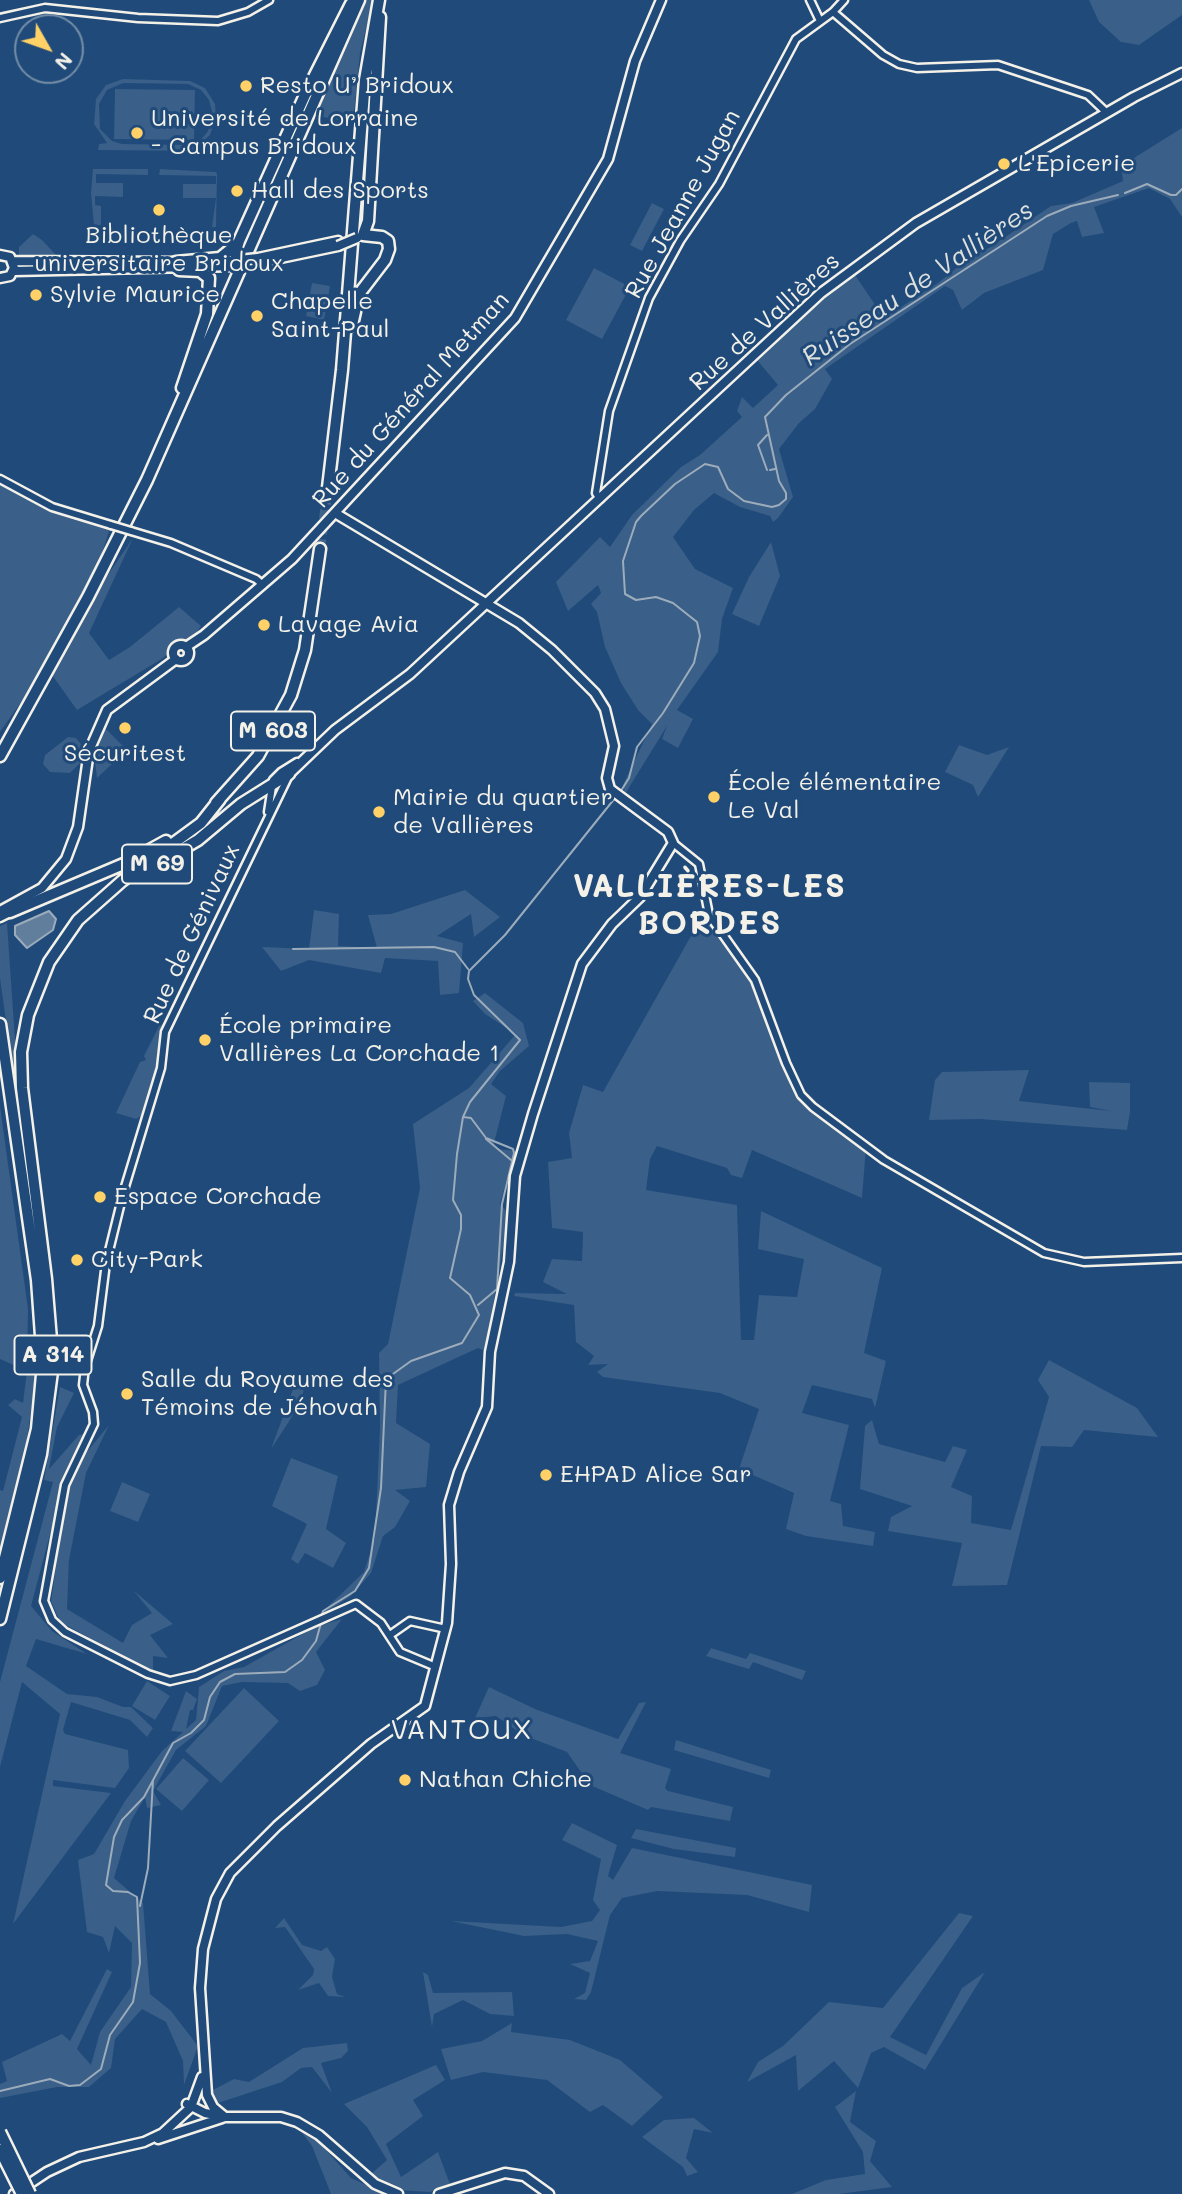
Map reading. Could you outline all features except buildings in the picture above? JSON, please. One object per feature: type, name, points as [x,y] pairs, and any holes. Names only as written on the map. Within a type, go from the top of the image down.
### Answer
[{"type":"highway","points":[[238,263],[235,254],[239,241],[305,95],[353,0]]},
{"type":"highway","points":[[0,756],[118,539],[165,440],[359,0]]},
{"type":"highway","points":[[342,370],[359,294],[385,260],[389,249],[385,239],[360,236],[368,221],[376,46],[381,0]]},
{"type":"highway","points":[[327,496],[342,370],[365,80],[381,0]]},
{"type":"highway","points":[[177,266],[220,258],[239,241]]},
{"type":"highway","points":[[165,440],[207,314],[211,270],[200,271],[177,266]]},
{"type":"highway","name":"M 603","points":[[3,913],[149,852],[195,822],[220,799],[258,756],[291,695],[305,650],[320,549]]},
{"type":"highway","points":[[0,738],[51,660]]},
{"type":"highway","name":"M 69","points":[[106,894],[198,840],[242,804],[271,788],[289,774]]},
{"type":"highway","name":"A 314","points":[[0,1619],[46,1432],[53,1364],[47,1279],[22,1088],[24,1034],[33,998],[52,956],[78,920],[106,894],[201,823],[220,799]]},
{"type":"highway","name":"A 314","points":[[0,1024],[43,1345],[37,1429],[0,1578]]},
{"type":"highway","points":[[0,2132],[30,2194]]},
{"type":"highway","points":[[0,2150],[22,2194]]},
{"type":"main road","name":"Rue du Général Metman","points":[[3,913],[49,887],[71,859],[84,815],[87,765],[94,736],[110,706],[176,659],[185,660],[187,650],[263,585],[481,359],[522,309],[603,169],[612,147],[635,61],[661,0]]},
{"type":"main road","name":"M 69","points":[[1105,114],[1182,73]]},
{"type":"main road","name":"Rue de Vallières","points":[[486,603],[810,302],[916,223],[1105,114]]},
{"type":"main road","points":[[0,255],[13,261],[177,266],[211,270],[360,236]]},
{"type":"main road","points":[[13,261],[14,271]]},
{"type":"main road","points":[[0,278],[7,278],[22,268],[177,266]]},
{"type":"main road","points":[[225,2117],[212,2107],[206,2095],[202,1954],[209,1923],[224,1884],[246,1855],[379,1738],[424,1708],[446,1629],[451,1564],[449,1505],[459,1472],[487,1407],[489,1364],[507,1280],[515,1176],[568,1003],[587,955],[640,897],[673,843],[668,832],[614,794],[607,778],[614,746],[601,701],[542,640],[500,611],[352,522],[337,510]]},
{"type":"main road","points":[[500,590],[500,611]]},
{"type":"main road","name":"Rue de Génivaux","points":[[289,774],[335,730],[410,674],[486,603]]},
{"type":"main road","points":[[144,2142],[169,2129],[189,2105],[199,2090],[204,2062]]},
{"type":"main road","points":[[189,2105],[225,2117],[281,2117],[297,2122],[319,2135],[366,2178],[398,2194]]},
{"type":"main road","points":[[14,2194],[60,2165],[114,2148],[159,2129],[189,2105]]},
{"type":"main road","points":[[114,2148],[179,2134],[225,2117]]},
{"type":"main road","points":[[439,2194],[505,2173],[519,2174],[549,2194]]},
{"type":"street","points":[[0,18],[45,9],[155,19],[218,21],[248,12],[269,0]]},
{"type":"street","points":[[810,0],[820,20]]},
{"type":"street","name":"Rue Jeanne Jugan","points":[[600,499],[596,493],[609,411],[649,298],[680,241],[719,184],[796,39],[833,12],[844,0]]},
{"type":"street","points":[[810,27],[815,12]]},
{"type":"street","points":[[833,12],[883,55],[900,64],[917,68],[998,65],[1088,95],[1105,114]]},
{"type":"street","points":[[600,478],[607,492]]},
{"type":"street","points":[[0,479],[51,507],[171,543],[255,578],[263,585]]},
{"type":"street","name":"Rue de Génivaux","points":[[267,818],[271,788],[278,774],[302,760]]},
{"type":"street","name":"Rue de Génivaux","points":[[289,774],[170,1017],[163,1042],[161,1068],[114,1230],[98,1326],[85,1367],[84,1393],[93,1412],[94,1424],[69,1473],[61,1498],[45,1592],[46,1606],[52,1620],[71,1636],[148,1674],[170,1681],[183,1680],[356,1604],[390,1635]]},
{"type":"street","points":[[673,843],[697,861],[707,911],[755,980],[783,1058],[806,1101],[884,1160],[1044,1254],[1084,1262],[1182,1258]]},
{"type":"street","points":[[436,1668],[400,1652],[390,1635],[410,1620],[446,1629]]},
{"type":"shaded area","points":[[367,0],[373,0],[360,53],[353,123],[314,115]]},
{"type":"shaded area","points":[[1089,0],[1182,0],[1182,15],[1139,45],[1121,42],[1099,22]]},
{"type":"shaded area","points":[[123,79],[190,81],[205,88],[215,104],[216,118],[210,135],[199,145],[199,151],[98,150],[99,144],[107,143],[94,124],[96,99],[106,85]],"holes":[[[123,83],[188,84],[201,90],[209,100],[212,112],[208,131],[199,142],[189,145],[122,144],[112,141],[100,129],[99,104],[107,90]]]},
{"type":"shaded area","points":[[115,89],[195,90],[194,140],[114,139]]},
{"type":"shaded area","points":[[1182,128],[1182,217],[1170,199],[1149,188],[1094,207],[1104,233],[1082,237],[1077,221],[1071,223],[1053,234],[1043,270],[984,293],[962,310],[953,290],[945,286],[825,369],[832,379],[815,409],[799,423],[779,449],[793,497],[778,518],[773,522],[770,516],[740,507],[714,493],[694,510],[673,537],[695,569],[733,588],[722,619],[718,652],[677,710],[693,719],[678,748],[662,739],[667,726],[625,794],[623,785],[652,724],[638,710],[621,683],[605,647],[597,612],[591,604],[601,593],[598,585],[568,611],[556,582],[600,537],[610,547],[632,515],[681,467],[700,455],[742,417],[737,411],[742,397],[753,408],[778,385],[757,360],[831,292],[855,275],[884,318],[938,283],[974,254],[989,248],[1051,206],[1072,203],[1123,181],[1121,166]]},
{"type":"shaded area","points":[[93,169],[148,169],[148,175],[96,174],[96,183],[123,183],[123,197],[95,196],[95,205],[101,206],[101,225],[94,225],[91,193]]},
{"type":"shaded area","points":[[160,169],[216,172],[217,174],[216,227],[212,227],[216,198],[183,198],[183,184],[216,184],[216,176],[159,175]]},
{"type":"shaded area","points":[[652,203],[664,209],[642,251],[630,245]]},
{"type":"shaded area","points":[[33,234],[59,258],[19,255],[19,247]]},
{"type":"shaded area","points":[[594,268],[630,287],[602,339],[566,320]]},
{"type":"shaded area","points":[[312,283],[330,286],[324,320],[306,316]]},
{"type":"shaded area","points":[[0,479],[52,507],[111,525],[88,597],[51,660],[0,732]]},
{"type":"shaded area","points":[[133,538],[89,633],[109,660],[130,647],[179,607],[201,626],[196,633],[160,660],[77,710],[52,675],[105,579]]},
{"type":"shaded area","points":[[771,542],[780,576],[759,626],[732,614],[749,577]]},
{"type":"shaded area","points":[[104,727],[127,750],[97,778],[95,761]]},
{"type":"shaded area","points":[[68,737],[76,738],[81,744],[80,763],[70,773],[50,772],[43,764],[45,755]]},
{"type":"shaded area","points":[[959,745],[987,755],[1009,747],[978,797],[973,785],[945,772]]},
{"type":"shaded area","points":[[465,890],[500,917],[474,937],[471,914],[437,936],[463,943],[459,993],[440,995],[438,961],[385,958],[381,973],[309,960],[281,971],[262,947],[309,949],[314,910],[339,914],[338,946],[377,948],[368,915],[391,914]]},
{"type":"shaded area","points":[[49,911],[56,919],[53,930],[27,948],[15,935],[15,926]]},
{"type":"shaded area","points":[[705,911],[751,973],[801,1095],[866,1147],[862,1198],[752,1150],[742,1178],[731,1175],[727,1168],[657,1146],[650,1159],[646,1190],[737,1205],[741,1340],[754,1340],[759,1295],[797,1297],[804,1259],[758,1249],[761,1211],[882,1268],[864,1353],[886,1361],[875,1408],[872,1399],[812,1385],[802,1413],[849,1425],[830,1501],[841,1504],[843,1526],[875,1532],[873,1546],[806,1536],[786,1529],[794,1493],[739,1469],[759,1409],[720,1393],[603,1377],[597,1372],[608,1364],[588,1365],[594,1356],[576,1342],[574,1305],[514,1296],[515,1293],[567,1294],[543,1282],[552,1259],[582,1261],[583,1232],[552,1228],[548,1162],[572,1158],[569,1133],[583,1085],[603,1092]]},
{"type":"shaded area","points":[[7,923],[17,1100],[0,978],[0,926]]},
{"type":"shaded area","points":[[485,993],[523,1023],[529,1046],[500,1071],[491,1084],[506,1096],[494,1143],[497,1149],[519,1151],[514,1172],[507,1178],[500,1204],[509,1214],[485,1351],[478,1348],[398,1385],[396,1423],[430,1444],[426,1487],[395,1490],[410,1501],[395,1527],[383,1536],[371,1573],[351,1596],[316,1618],[364,1572],[375,1538],[380,1427],[379,1353],[388,1344],[420,1188],[413,1124],[469,1088],[516,1034],[485,1014],[473,1001]]},
{"type":"shaded area","points":[[162,1020],[158,1063],[141,1116],[136,1119],[116,1113],[140,1062],[146,1060],[144,1056]]},
{"type":"shaded area","points":[[1029,1070],[1019,1101],[1111,1111],[1090,1107],[1089,1082],[1130,1083],[1127,1130],[980,1119],[929,1120],[935,1080],[942,1072]]},
{"type":"shaded area","points":[[0,1106],[28,1309],[27,1371],[0,1359]]},
{"type":"shaded area","points":[[1049,1360],[1137,1408],[1158,1437],[1084,1430],[1072,1447],[1041,1446],[1007,1585],[952,1586],[962,1543],[888,1531],[891,1517],[912,1506],[860,1489],[865,1426],[872,1420],[879,1444],[945,1462],[953,1446],[967,1450],[951,1487],[972,1496],[971,1523],[1011,1530],[1049,1397],[1038,1380]]},
{"type":"shaded area","points":[[27,1371],[36,1374],[24,1461],[0,1562],[0,1490],[3,1491],[22,1417],[8,1405],[15,1399],[23,1403]]},
{"type":"shaded area","points":[[299,1373],[306,1378],[301,1403],[271,1449]]},
{"type":"shaded area","points":[[60,1387],[74,1393],[57,1427],[49,1469],[79,1435],[89,1433],[66,1474],[31,1606],[52,1631],[87,1654],[36,1639],[26,1666],[67,1694],[97,1697],[123,1707],[131,1707],[153,1728],[147,1737],[130,1720],[71,1702],[63,1730],[65,1734],[128,1750],[129,1768],[115,1788],[53,1780],[53,1786],[111,1793],[13,1924],[60,1714],[22,1682],[0,1767],[0,1682],[53,1482],[44,1480]]},
{"type":"shaded area","points":[[109,1425],[86,1473],[69,1560],[67,1609],[123,1643],[132,1625],[152,1613],[133,1590],[173,1624],[150,1635],[168,1658],[153,1656],[153,1672],[60,1622],[51,1601],[65,1505],[74,1474],[85,1454]]},
{"type":"shaded area","points":[[291,1458],[338,1476],[326,1529],[346,1543],[333,1568],[305,1553],[298,1564],[291,1559],[307,1524],[272,1506]]},
{"type":"shaded area","points":[[122,1482],[150,1494],[138,1522],[110,1511]]},
{"type":"shaded area","points":[[342,1619],[316,1652],[325,1670],[317,1685],[300,1691],[288,1683],[242,1682],[222,1686],[206,1726],[176,1750],[153,1791],[161,1805],[147,1808],[145,1797],[131,1821],[114,1878],[143,1903],[150,1994],[171,2011],[198,2046],[184,2085],[183,2061],[166,2022],[142,2009],[115,2039],[111,2068],[89,2087],[57,2087],[0,2098],[0,2084],[7,2081],[2,2062],[62,2034],[70,2041],[107,1969],[112,1972],[77,2049],[91,2065],[100,2032],[131,1987],[132,1943],[115,1926],[109,1953],[103,1937],[87,1932],[78,1860],[94,1854],[125,1801],[162,1751],[183,1732],[171,1731],[186,1691],[197,1699],[193,1710],[190,1710],[186,1729],[196,1720],[199,1687],[224,1671],[244,1667],[315,1627]]},
{"type":"shaded area","points":[[711,1648],[746,1659],[750,1653],[806,1671],[802,1680],[753,1662],[749,1669],[706,1656]]},
{"type":"shaded area","points":[[147,1681],[170,1696],[155,1720],[132,1706]]},
{"type":"shaded area","points":[[489,1687],[535,1709],[618,1739],[639,1703],[646,1702],[620,1753],[671,1769],[665,1788],[668,1791],[733,1807],[730,1821],[651,1807],[648,1810],[590,1785],[580,1779],[583,1775],[567,1752],[523,1735],[496,1716],[475,1718]]},
{"type":"shaded area","points":[[244,1688],[279,1721],[221,1783],[185,1751]]},
{"type":"shaded area","points":[[676,1740],[771,1770],[769,1778],[674,1750]]},
{"type":"shaded area","points":[[183,1758],[209,1780],[182,1811],[156,1789]]},
{"type":"shaded area","points":[[572,1823],[617,1845],[608,1876],[613,1880],[632,1848],[812,1885],[809,1912],[747,1895],[657,1891],[622,1898],[610,1915],[591,1992],[586,2000],[574,1999],[585,1993],[590,1973],[570,1964],[590,1961],[598,1941],[567,1934],[524,1936],[451,1921],[561,1927],[592,1921],[600,1910],[593,1900],[601,1859],[562,1840]]},
{"type":"shaded area","points":[[636,1829],[736,1848],[735,1857],[674,1849],[631,1838]]},
{"type":"shaded area","points":[[959,1913],[973,1916],[890,2037],[926,2055],[962,1988],[985,1972],[925,2070],[884,2047],[871,2053],[858,2088],[834,2061],[798,2091],[796,2055],[747,2082],[758,2062],[783,2046],[829,2002],[883,2008]]},
{"type":"shaded area","points":[[284,1918],[302,1945],[321,1951],[327,1947],[335,1959],[332,1977],[337,1994],[345,1997],[328,1996],[319,1983],[298,1990],[313,1975],[314,1969],[285,1927],[275,1928]]},
{"type":"shaded area","points":[[423,1972],[428,1975],[433,1993],[512,1992],[514,2016],[490,2014],[463,2000],[434,2014],[432,2027]]},
{"type":"shaded area","points":[[512,2023],[511,2032],[570,2040],[620,2060],[663,2097],[632,2126],[603,2105],[590,2112],[547,2080],[483,2072],[451,2080],[441,2049],[482,2041]]},
{"type":"shaded area","points":[[347,2043],[348,2051],[341,2058],[321,2063],[332,2093],[312,2067],[301,2068],[282,2082],[218,2103],[211,2091],[234,2079],[249,2082],[303,2048]]},
{"type":"shaded area","points":[[436,2065],[445,2080],[413,2100],[423,2116],[386,2144],[401,2177],[438,2152],[450,2184],[430,2192],[398,2190],[370,2175],[387,2160],[367,2127],[344,2104]]},
{"type":"shaded area","points":[[856,2091],[850,2122],[876,2141],[870,2161],[892,2187],[839,2194],[792,2194],[826,2180],[865,2174],[863,2152],[835,2107]]},
{"type":"shaded area","points":[[694,2118],[713,2133],[694,2129],[686,2158],[698,2172],[687,2176],[683,2167],[642,2137],[664,2120]]},
{"type":"shaded area","points":[[300,2130],[318,2141],[351,2178],[386,2194],[331,2194],[312,2146]]},
{"type":"waterway","name":"Ruisseau de Vallières","points":[[1125,193],[1147,184],[1171,195],[1176,195],[1182,189]]},
{"type":"waterway","name":"Ruisseau de Vallières","points":[[619,794],[629,778],[637,747],[663,713],[694,663],[700,636],[697,622],[673,603],[656,597],[636,600],[625,594],[623,561],[636,522],[675,484],[705,464],[718,467],[728,489],[744,501],[772,507],[779,505],[786,499],[786,493],[779,481],[765,417],[786,395],[850,344],[1047,216],[1071,206],[1118,195]]},
{"type":"waterway","name":"Ruisseau de Vallières","points":[[767,435],[758,445],[767,470]]},
{"type":"waterway","name":"Ruisseau de Vallières","points":[[770,470],[775,469]]},
{"type":"waterway","name":"Ruisseau de Vallières","points":[[321,1618],[323,1611],[355,1591],[369,1568],[381,1488],[386,1379],[411,1361],[462,1343],[479,1315],[470,1295],[450,1278],[461,1229],[461,1215],[453,1200],[457,1154],[463,1117],[470,1102],[520,1040],[474,995],[468,979],[469,971],[505,935],[615,798]]},
{"type":"waterway","points":[[293,949],[434,947],[455,952],[468,969]]},
{"type":"waterway","name":"Ruisseau de Vallières","points":[[463,1117],[471,1118],[486,1138],[513,1149],[514,1153],[502,1204],[497,1289],[478,1305]]},
{"type":"waterway","name":"Ruisseau de Vallières","points":[[486,1139],[511,1160]]},
{"type":"waterway","name":"Ruisseau de Vallières","points":[[0,2091],[50,2079],[69,2086],[80,2085],[101,2069],[110,2035],[133,2002],[140,1963],[137,1897],[128,1892],[113,1891],[106,1885],[114,1837],[122,1820],[144,1797],[173,1743],[191,1733],[204,1720],[210,1697],[220,1682],[235,1674],[285,1672],[302,1660],[316,1641],[321,1623]]},
{"type":"waterway","points":[[140,1906],[148,1868],[153,1780]]},
{"type":"tunnel","points":[[320,549],[327,496]]},
{"type":"place","name":"Resto U’ Bridoux","points":[[246,86]]},
{"type":"place","name":"Université de Lorraine - Campus Bridoux","points":[[137,133]]},
{"type":"place","name":"L'Epicerie","points":[[1004,164]]},
{"type":"place","name":"Hall des Sports","points":[[237,191]]},
{"type":"place","name":"Bibliothèque universitaire Bridoux","points":[[159,210]]},
{"type":"place","name":"Sylvie Maurice","points":[[36,295]]},
{"type":"place","name":"Chapelle Saint-Paul","points":[[257,316]]},
{"type":"place","name":"Lavage Avia","points":[[264,625]]},
{"type":"place","name":"Sécuritest","points":[[125,728]]},
{"type":"place","name":"École élémentaire Le Val","points":[[714,797]]},
{"type":"place","name":"Mairie du quartier de Vallières","points":[[379,812]]},
{"type":"place","name":"École primaire Vallières La Corchade 1","points":[[205,1040]]},
{"type":"place","name":"Espace Corchade","points":[[100,1197]]},
{"type":"place","name":"City-Park","points":[[77,1260]]},
{"type":"place","name":"Salle du Royaume des Témoins de Jéhovah","points":[[127,1394]]},
{"type":"place","name":"EHPAD Alice Sar","points":[[546,1475]]},
{"type":"place","name":"Nathan Chiche","points":[[405,1780]]},
{"type":"district","name":"VALLIÈRES-LES BORDES","points":[[710,906]]},
{"type":"district","name":"VANTOUX","points":[[462,1730]]}]
